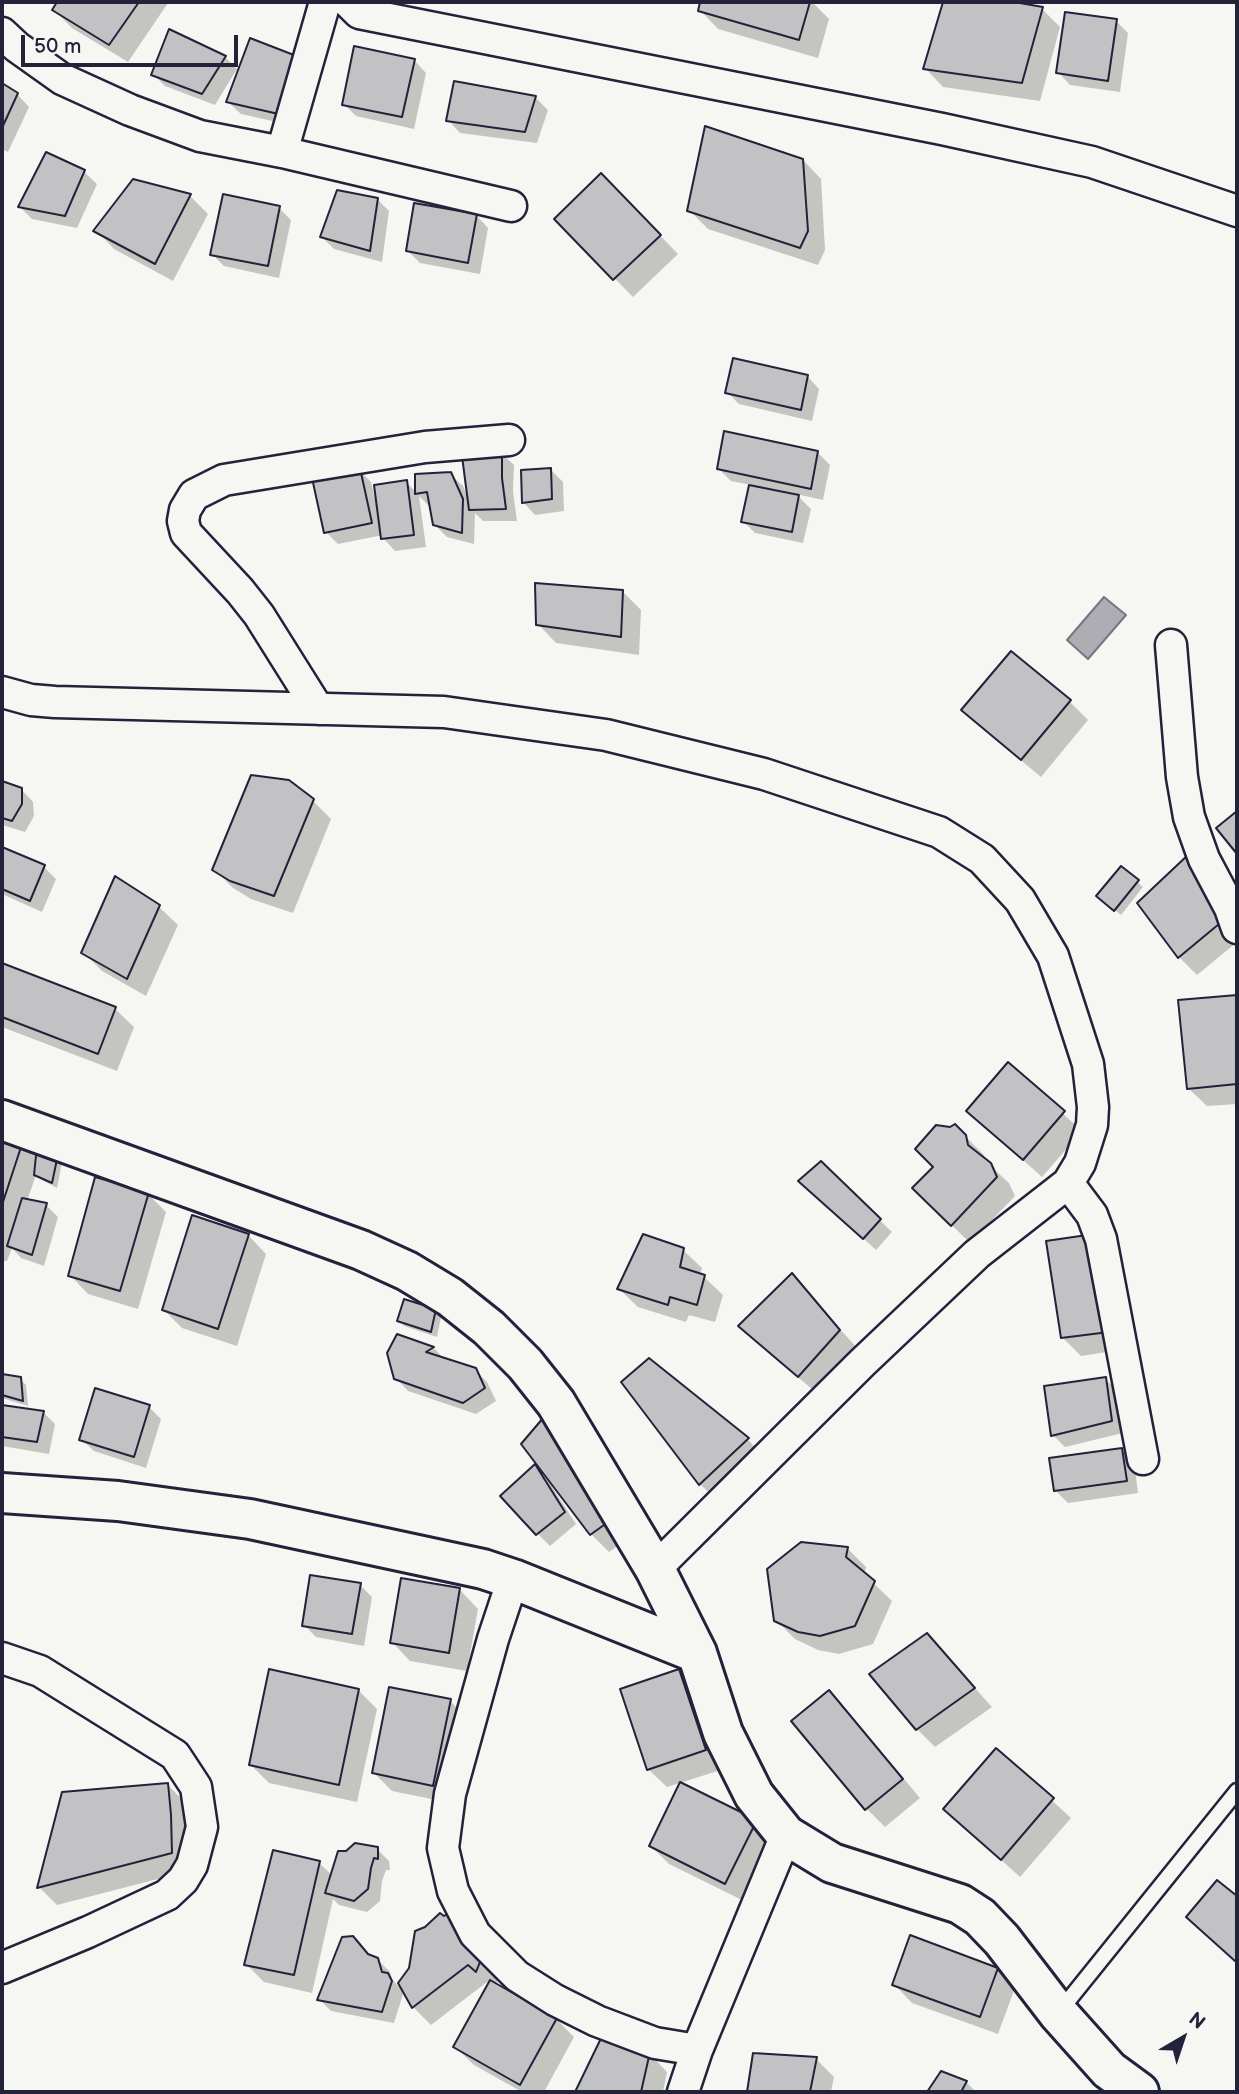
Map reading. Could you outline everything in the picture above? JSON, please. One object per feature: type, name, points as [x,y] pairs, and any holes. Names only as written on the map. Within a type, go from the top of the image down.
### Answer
[{"type":"street","points":[[282,152],[325,2]]},
{"type":"street","points":[[348,2],[359,13],[929,126],[1092,162],[1237,211]]},
{"type":"street","points":[[2,33],[62,79],[130,110],[200,136],[282,152],[511,206]]},
{"type":"street","points":[[318,709],[259,615],[186,533],[183,521],[194,495],[224,480],[425,447],[509,440]]},
{"type":"street","points":[[1171,645],[1182,778],[1189,817],[1204,859],[1230,908],[1237,928]]},
{"type":"street","points":[[2,692],[31,700],[55,702],[444,712],[606,735],[764,774],[939,832],[982,859],[1020,900],[1054,956],[1088,1064],[1094,1107],[1092,1125],[1080,1163],[1068,1183],[977,1254],[862,1363],[655,1569]]},
{"type":"street","points":[[2,1120],[361,1250],[407,1271],[450,1297],[489,1328],[525,1364],[556,1403],[655,1569],[696,1653],[723,1733],[754,1795],[786,1835],[832,1863],[960,1904],[980,1917],[1002,1940],[1058,2013],[1109,2070],[1139,2092]]},
{"type":"street","points":[[1068,1183],[1092,1215],[1101,1238],[1143,1459]]},
{"type":"street","points":[[2,1493],[118,1501],[250,1519],[483,1569],[696,1653]]},
{"type":"street","points":[[513,1579],[493,1639],[450,1794],[443,1848],[453,1891],[475,1934],[517,1976],[555,2000],[597,2021],[655,2043],[697,2050]]},
{"type":"street","points":[[2,1658],[40,1671],[175,1755],[196,1787],[202,1827],[192,1865],[183,1880],[167,1895],[2,1968]]},
{"type":"street","points":[[683,2092],[697,2050],[786,1835]]},
{"type":"lane","points":[[1058,2013],[1237,1791]]},
{"type":"shaded area","points":[[1104,597],[1126,615],[1088,659],[1067,640]]},
{"type":"building","points":[[57,2],[139,2],[109,45],[52,10]]},
{"type":"building","points":[[700,2],[810,2],[799,40],[698,11]]},
{"type":"building","points":[[943,2],[1014,2],[1043,7],[1022,83],[923,69]]},
{"type":"building","points":[[1065,12],[1117,19],[1108,81],[1056,73]]},
{"type":"building","points":[[169,29],[226,56],[202,94],[151,75]]},
{"type":"building","points":[[250,38],[299,57],[283,115],[226,102]]},
{"type":"building","points":[[354,46],[415,59],[402,117],[342,105]]},
{"type":"building","points":[[454,81],[536,96],[525,132],[446,121]]},
{"type":"building","points":[[2,83],[18,93],[2,128]]},
{"type":"building","points":[[705,126],[803,159],[808,231],[800,248],[687,211]]},
{"type":"building","points":[[46,152],[85,170],[65,216],[18,207]]},
{"type":"building","points":[[601,173],[661,235],[613,280],[554,219]]},
{"type":"building","points":[[133,179],[191,194],[155,264],[93,231]]},
{"type":"building","points":[[337,190],[378,198],[370,251],[320,237]]},
{"type":"building","points":[[223,194],[280,206],[268,266],[210,255]]},
{"type":"building","points":[[414,203],[477,214],[468,263],[406,251]]},
{"type":"building","points":[[733,358],[808,375],[801,410],[725,393]]},
{"type":"building","points":[[724,431],[818,451],[811,489],[717,469]]},
{"type":"building","points":[[502,451],[506,509],[469,510],[462,456]]},
{"type":"building","points":[[360,468],[372,523],[324,533],[312,478]]},
{"type":"building","points":[[551,468],[552,499],[522,503],[521,470]]},
{"type":"building","points":[[451,472],[463,499],[462,533],[433,525],[427,492],[415,494],[415,474]]},
{"type":"building","points":[[407,480],[414,535],[381,539],[374,485]]},
{"type":"building","points":[[749,485],[799,495],[792,532],[741,522]]},
{"type":"building","points":[[535,583],[623,590],[621,637],[536,625]]},
{"type":"building","points":[[1011,651],[1071,700],[1021,760],[961,710]]},
{"type":"building","points":[[251,775],[289,780],[314,799],[274,896],[230,881],[212,870]]},
{"type":"building","points":[[2,781],[22,788],[22,804],[12,821],[2,818]]},
{"type":"building","points":[[1237,811],[1237,854],[1216,828]]},
{"type":"building","points":[[2,847],[45,865],[30,901],[2,889]]},
{"type":"building","points":[[1189,854],[1219,896],[1219,924],[1178,958],[1137,903]]},
{"type":"building","points":[[1121,866],[1139,880],[1114,911],[1096,896]]},
{"type":"building","points":[[115,876],[160,905],[127,979],[81,953]]},
{"type":"building","points":[[2,963],[116,1007],[98,1054],[2,1017]]},
{"type":"building","points":[[1237,995],[1237,1084],[1187,1089],[1178,1000]]},
{"type":"building","points":[[1008,1062],[1065,1111],[1023,1160],[966,1111]]},
{"type":"building","points":[[955,1124],[966,1135],[968,1145],[991,1163],[997,1177],[951,1226],[912,1188],[933,1167],[915,1149],[936,1125],[950,1127]]},
{"type":"building","points":[[2,1132],[22,1144],[2,1205]]},
{"type":"building","points":[[60,1145],[52,1183],[34,1175],[37,1146]]},
{"type":"building","points":[[821,1161],[881,1219],[863,1239],[798,1181]]},
{"type":"building","points":[[95,1177],[149,1192],[120,1291],[68,1276]]},
{"type":"building","points":[[22,1198],[47,1203],[32,1255],[7,1246]]},
{"type":"building","points":[[192,1215],[249,1234],[218,1329],[162,1310]]},
{"type":"building","points":[[643,1234],[684,1248],[680,1267],[705,1275],[697,1305],[670,1297],[668,1305],[617,1289]]},
{"type":"building","points":[[1094,1234],[1109,1332],[1061,1338],[1046,1241]]},
{"type":"building","points":[[792,1273],[840,1330],[798,1377],[738,1326]]},
{"type":"building","points":[[404,1299],[436,1309],[431,1332],[397,1321]]},
{"type":"building","points":[[397,1334],[434,1347],[426,1352],[476,1368],[485,1388],[463,1403],[394,1379],[387,1353]]},
{"type":"building","points":[[649,1358],[749,1438],[699,1485],[621,1382]]},
{"type":"building","points":[[2,1374],[21,1377],[23,1401],[2,1395]]},
{"type":"building","points":[[1106,1377],[1112,1421],[1051,1436],[1044,1386]]},
{"type":"building","points":[[95,1388],[150,1405],[134,1457],[79,1440]]},
{"type":"building","points":[[2,1405],[44,1411],[37,1442],[2,1437]]},
{"type":"building","points":[[549,1411],[618,1515],[590,1535],[521,1444]]},
{"type":"building","points":[[1122,1448],[1127,1481],[1054,1491],[1049,1458]]},
{"type":"building","points":[[535,1464],[565,1512],[536,1535],[500,1496]]},
{"type":"building","points":[[801,1542],[848,1547],[846,1557],[875,1581],[855,1626],[820,1636],[798,1632],[774,1621],[767,1569]]},
{"type":"building","points":[[310,1575],[361,1583],[352,1634],[302,1626]]},
{"type":"building","points":[[401,1578],[460,1588],[449,1653],[390,1643]]},
{"type":"building","points":[[927,1633],[975,1688],[916,1730],[869,1674]]},
{"type":"building","points":[[269,1669],[359,1689],[339,1785],[249,1765]]},
{"type":"building","points":[[679,1669],[706,1750],[647,1770],[620,1689]]},
{"type":"building","points":[[389,1687],[451,1699],[433,1786],[372,1773]]},
{"type":"building","points":[[829,1690],[903,1779],[865,1810],[791,1721]]},
{"type":"building","points":[[996,1748],[1054,1798],[1001,1860],[943,1809]]},
{"type":"building","points":[[680,1782],[757,1820],[725,1884],[649,1846]]},
{"type":"building","points":[[168,1783],[172,1853],[37,1888],[62,1792]]},
{"type":"building","points":[[355,1843],[378,1847],[378,1859],[374,1858],[368,1889],[354,1901],[325,1893],[338,1851],[346,1851]]},
{"type":"building","points":[[273,1850],[320,1861],[294,1975],[244,1965]]},
{"type":"building","points":[[1217,1880],[1237,1896],[1235,1961],[1186,1917]]},
{"type":"building","points":[[451,1912],[484,1952],[476,1972],[468,1965],[412,2008],[398,1983],[409,1968],[415,1931],[425,1927],[440,1913],[444,1916]]},
{"type":"building","points":[[910,1935],[998,1968],[980,2017],[892,1985]]},
{"type":"building","points":[[353,1936],[368,1954],[378,1958],[382,1972],[388,1973],[392,1981],[382,2012],[317,2000],[342,1937]]},
{"type":"building","points":[[490,1980],[557,2018],[520,2085],[453,2047]]},
{"type":"building","points":[[605,2030],[650,2052],[641,2092],[575,2092]]},
{"type":"building","points":[[753,2053],[817,2057],[810,2092],[747,2092]]},
{"type":"building","points":[[941,2071],[967,2081],[961,2092],[927,2092]]}]
